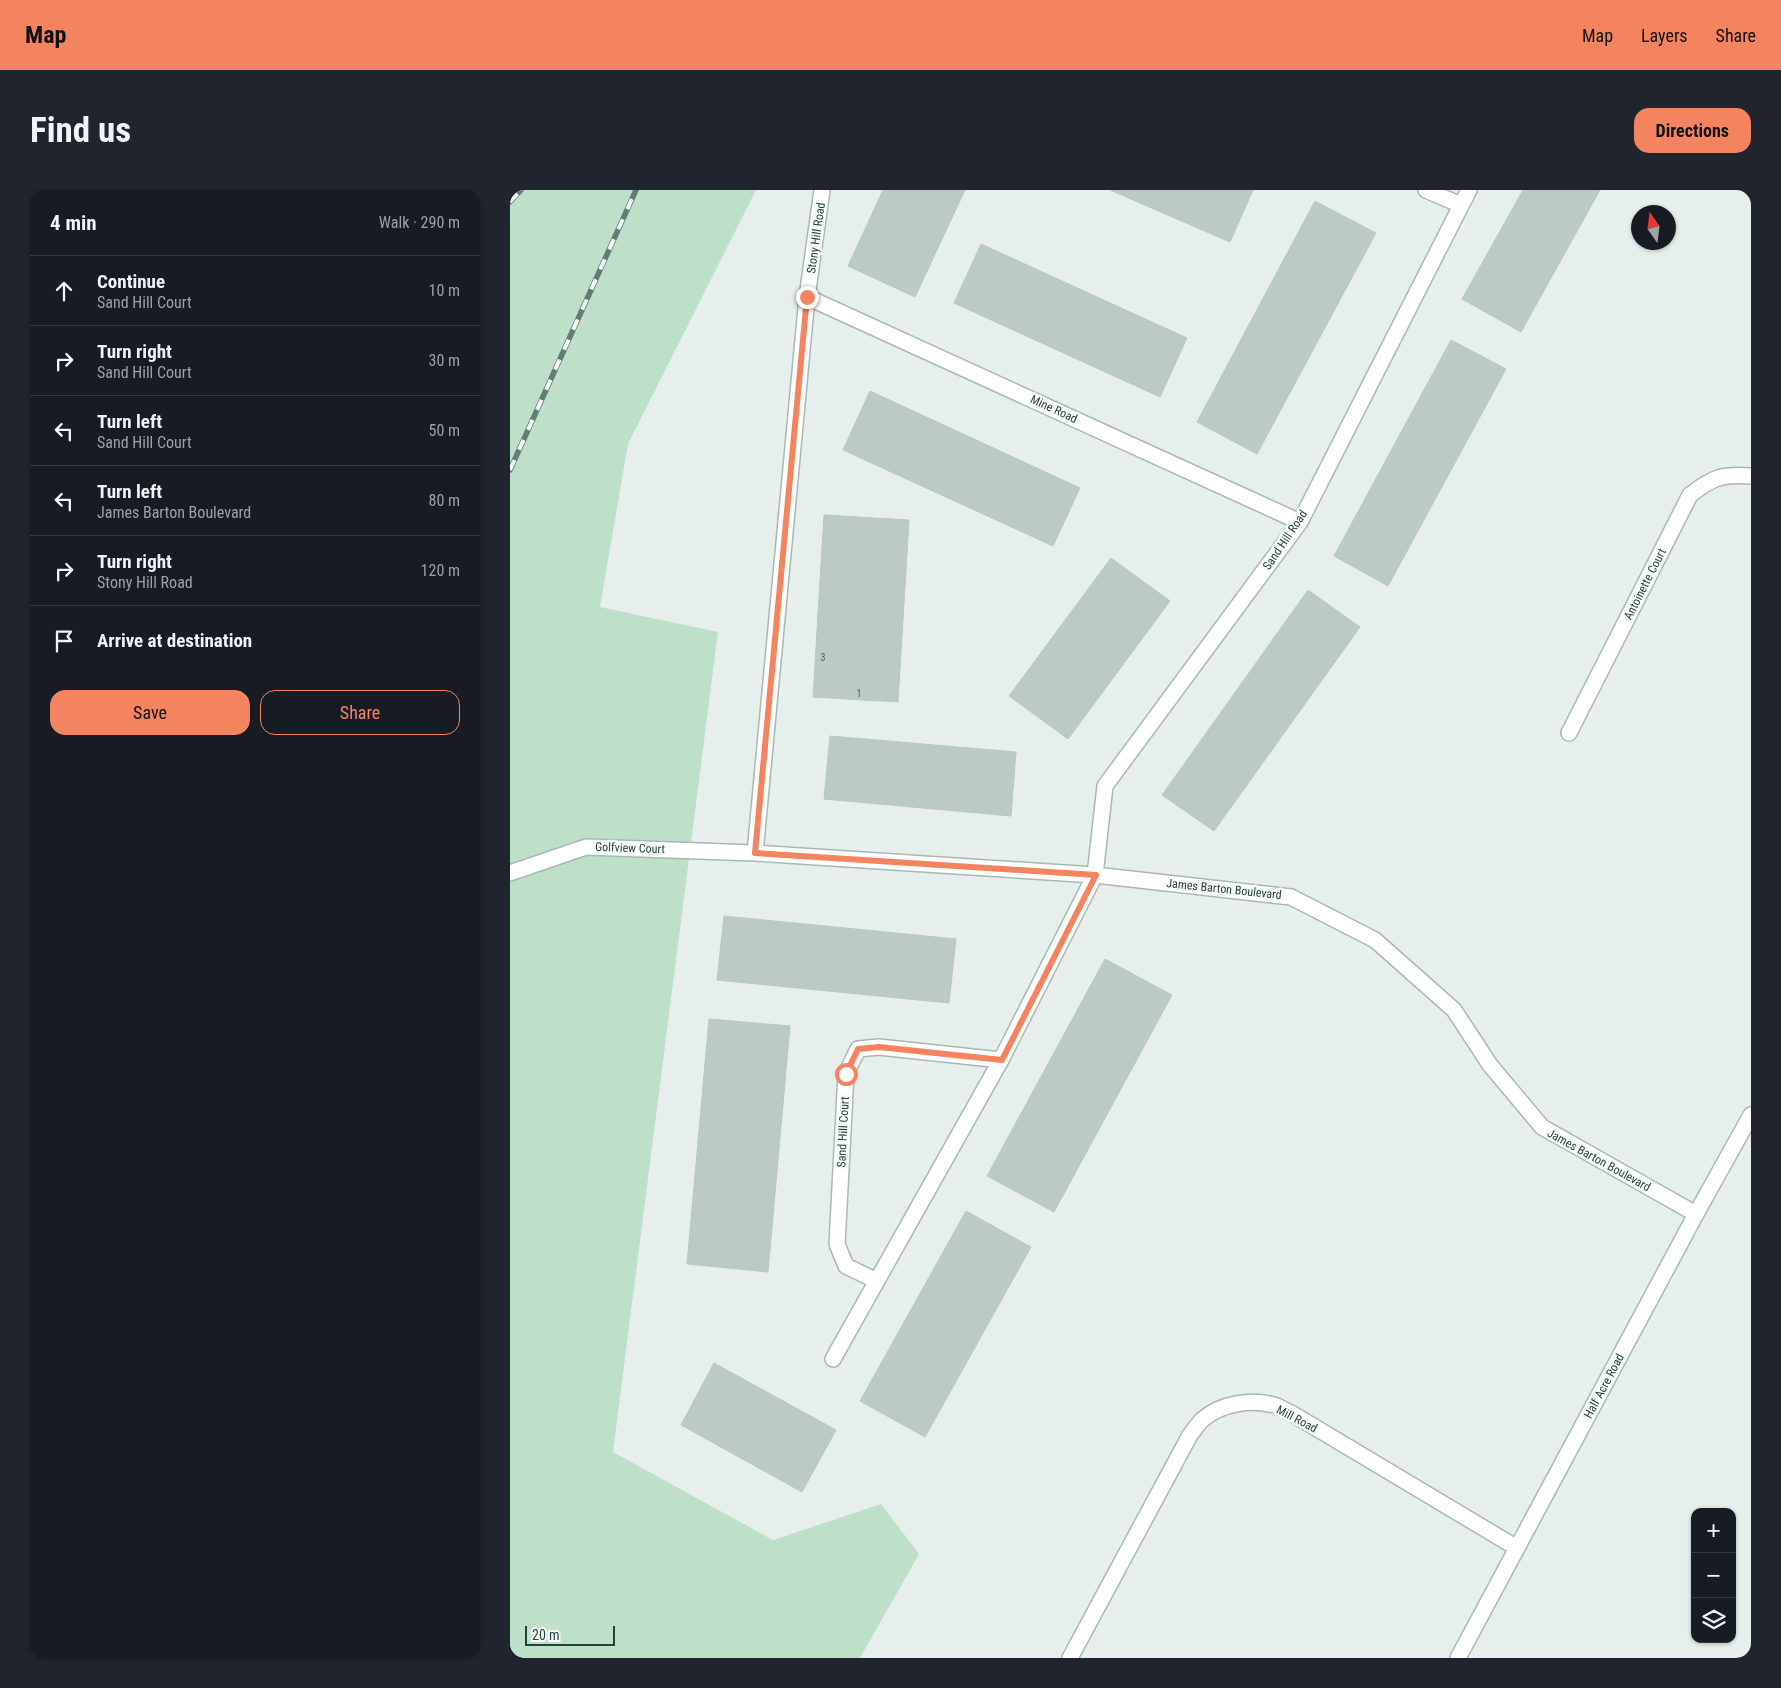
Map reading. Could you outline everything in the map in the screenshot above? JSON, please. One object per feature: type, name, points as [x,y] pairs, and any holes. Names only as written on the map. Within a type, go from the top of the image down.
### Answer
[{"type":"street","name":"Stony Hill Road","points":[[755,853],[807,297],[822,190]]},
{"type":"street","points":[[1426,190],[1461,205]]},
{"type":"street","name":"Sand Hill Road","points":[[1096,875],[1104,786],[1300,522],[1469,190]]},
{"type":"street","name":"Mine Road","points":[[807,297],[1300,522]]},
{"type":"street","name":"Antoinette Court","points":[[1569,733],[1690,495],[1709,480],[1732,475],[1751,476]]},
{"type":"street","name":"Golfview Court","points":[[510,873],[586,847],[755,853]]},
{"type":"street","name":"James Barton Boulevard","points":[[755,853],[1096,875],[1291,897],[1375,940],[1454,1010],[1490,1065],[1542,1127],[1696,1214]]},
{"type":"street","points":[[832,1359],[1002,1060],[1096,875]]},
{"type":"street","name":"Sand Hill Court","points":[[877,1281],[846,1266],[838,1244],[846,1074],[851,1061],[858,1049],[879,1047],[1002,1060]]},
{"type":"street","name":"Half Acre Road","points":[[1458,1658],[1751,1115]]},
{"type":"street","name":"Mill Road","points":[[1070,1658],[1190,1435],[1202,1420],[1214,1412],[1234,1404],[1257,1403],[1276,1406],[1291,1413],[1517,1548]]},
{"type":"green space","points":[[510,190],[756,190],[628,444],[600,607],[718,632],[613,1452],[773,1540],[881,1504],[919,1554],[860,1658],[510,1658]]},
{"type":"building","points":[[883,190],[965,190],[915,297],[848,266]]},
{"type":"building","points":[[1110,190],[1253,190],[1230,242]]},
{"type":"building","points":[[1523,190],[1600,190],[1521,332],[1462,299]]},
{"type":"building","points":[[1315,201],[1376,233],[1257,454],[1197,422]]},
{"type":"building","points":[[981,244],[1187,338],[1160,397],[954,303]]},
{"type":"building","points":[[1451,340],[1506,369],[1388,586],[1334,556]]},
{"type":"building","points":[[870,391],[1080,488],[1053,546],[843,450]]},
{"type":"building","points":[[824,515],[909,520],[898,702],[813,697]]},
{"type":"building","points":[[1111,558],[1170,601],[1068,739],[1009,696]]},
{"type":"building","points":[[1308,590],[1360,627],[1214,831],[1162,795]]},
{"type":"building","points":[[830,736],[1016,752],[1011,816],[824,799]]},
{"type":"building","points":[[724,916],[956,939],[949,1003],[717,980]]},
{"type":"building","points":[[1105,959],[1172,995],[1054,1212],[987,1176]]},
{"type":"building","points":[[709,1019],[790,1026],[768,1272],[687,1264]]},
{"type":"building","points":[[966,1211],[1031,1247],[925,1437],[860,1401]]},
{"type":"building","points":[[714,1363],[836,1430],[802,1492],[681,1425]]},
{"type":"railway","points":[[510,202],[521,190]]},
{"type":"railway","points":[[510,470],[636,190]]},
{"type":"route","points":[[807,297],[755,853],[1096,875],[1002,1060],[879,1047],[858,1049],[846,1074]]}]
